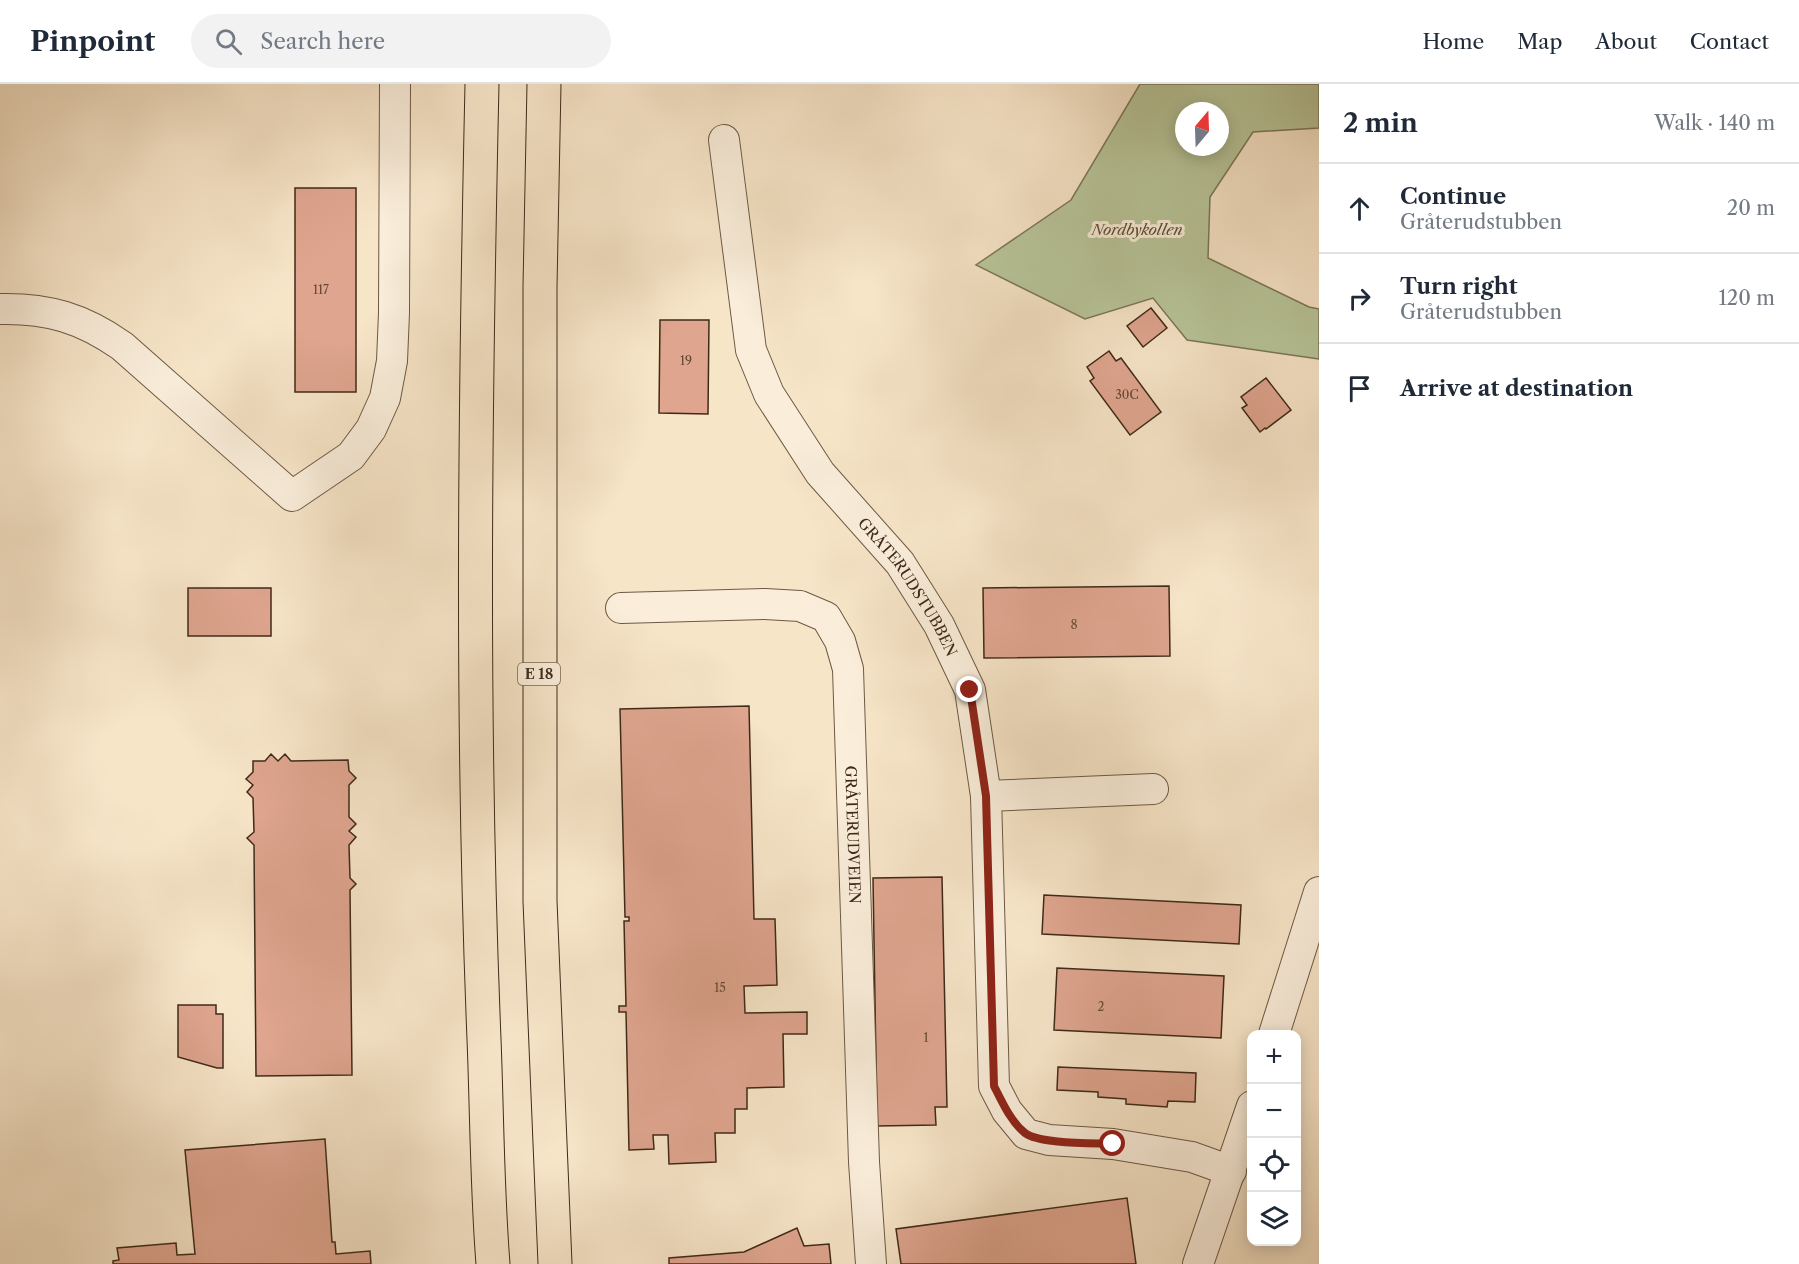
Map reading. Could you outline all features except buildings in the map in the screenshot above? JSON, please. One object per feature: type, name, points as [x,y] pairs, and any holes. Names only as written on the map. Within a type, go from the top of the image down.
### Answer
[{"type":"highway","points":[[482,84],[477,299],[478,902],[493,1264]]},
{"type":"highway","name":"E 18","points":[[544,84],[540,287],[540,890],[555,1264]]},
{"type":"street","points":[[0,309],[49,312],[75,319],[100,330],[122,346],[292,496],[351,456],[371,429],[385,398],[392,361],[393,332],[395,84]]},
{"type":"street","name":"GRÅTERUDSTUBBEN","points":[[724,140],[751,350],[769,394],[820,473],[900,563],[939,625],[970,690],[986,796],[994,1086],[1007,1111],[1026,1134],[1049,1140],[1113,1144],[1192,1157],[1231,1171]]},
{"type":"street","name":"GRÅTERUDVEIEN","points":[[621,608],[765,604],[800,606],[826,617],[840,641],[849,669],[864,1162],[871,1264]]},
{"type":"street","points":[[986,796],[1153,789]]},
{"type":"street","points":[[1276,1030],[1319,892]]},
{"type":"street","points":[[1198,1264],[1247,1119]]},
{"type":"green space","name":"Nordbykollen","points":[[1140,84],[1319,84],[1319,128],[1253,132],[1210,197],[1208,258],[1309,307],[1319,309],[1319,359],[1187,340],[1153,298],[1085,319],[976,265],[1071,200]]},
{"type":"route","points":[[970,690],[986,796],[994,1086],[1007,1111],[1026,1134],[1049,1140],[1113,1144]]}]
